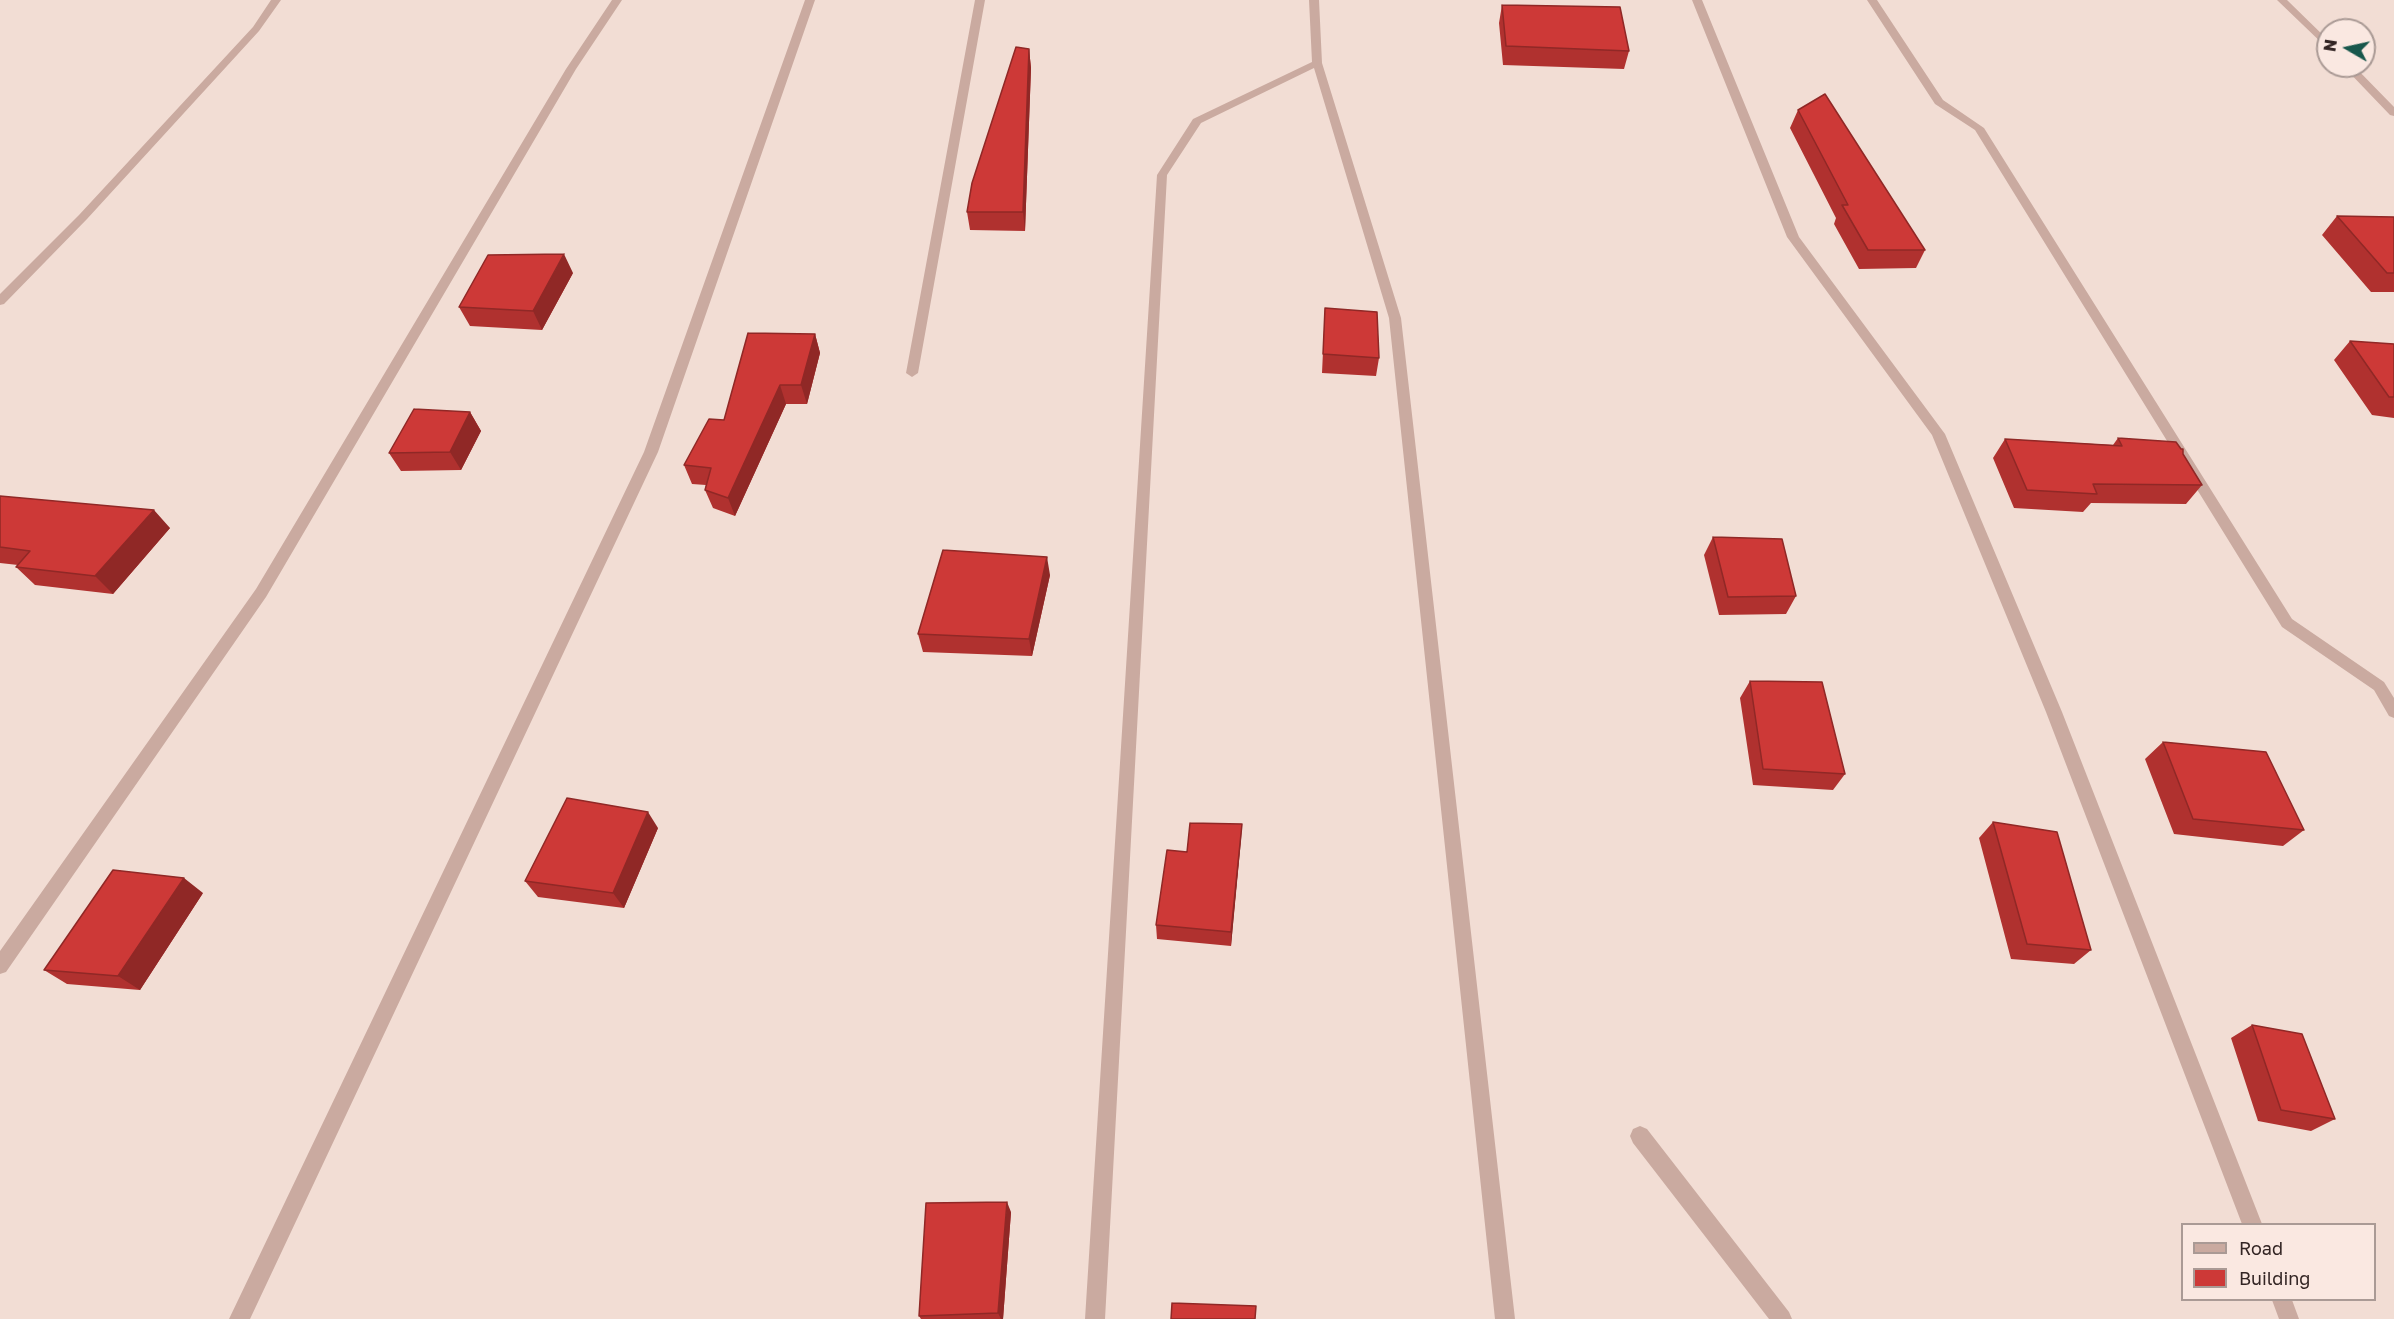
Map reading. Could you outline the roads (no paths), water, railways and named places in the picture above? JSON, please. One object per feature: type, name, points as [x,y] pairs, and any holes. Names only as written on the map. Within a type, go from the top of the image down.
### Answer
[{"type":"street","points":[[0,301],[83,217],[248,37],[276,0]]},
{"type":"street","points":[[0,966],[261,593],[572,69],[617,0]]},
{"type":"street","points":[[239,1319],[651,452],[810,0]]},
{"type":"street","points":[[912,373],[980,0]]},
{"type":"street","points":[[1314,0],[1317,63],[1395,318],[1506,1319]]},
{"type":"street","points":[[1697,0],[1793,237],[1938,434],[2054,712],[2253,1223]]},
{"type":"street","points":[[1872,0],[1939,102],[1979,128],[2288,623],[2379,686],[2394,712]]},
{"type":"street","points":[[2282,0],[2316,34]]},
{"type":"street","points":[[1095,1319],[1162,176],[1197,121],[1317,63]]},
{"type":"street","points":[[2360,78],[2394,113]]},
{"type":"street","points":[[1640,1136],[1782,1319]]},
{"type":"street","points":[[2283,1301],[2289,1319]]}]
